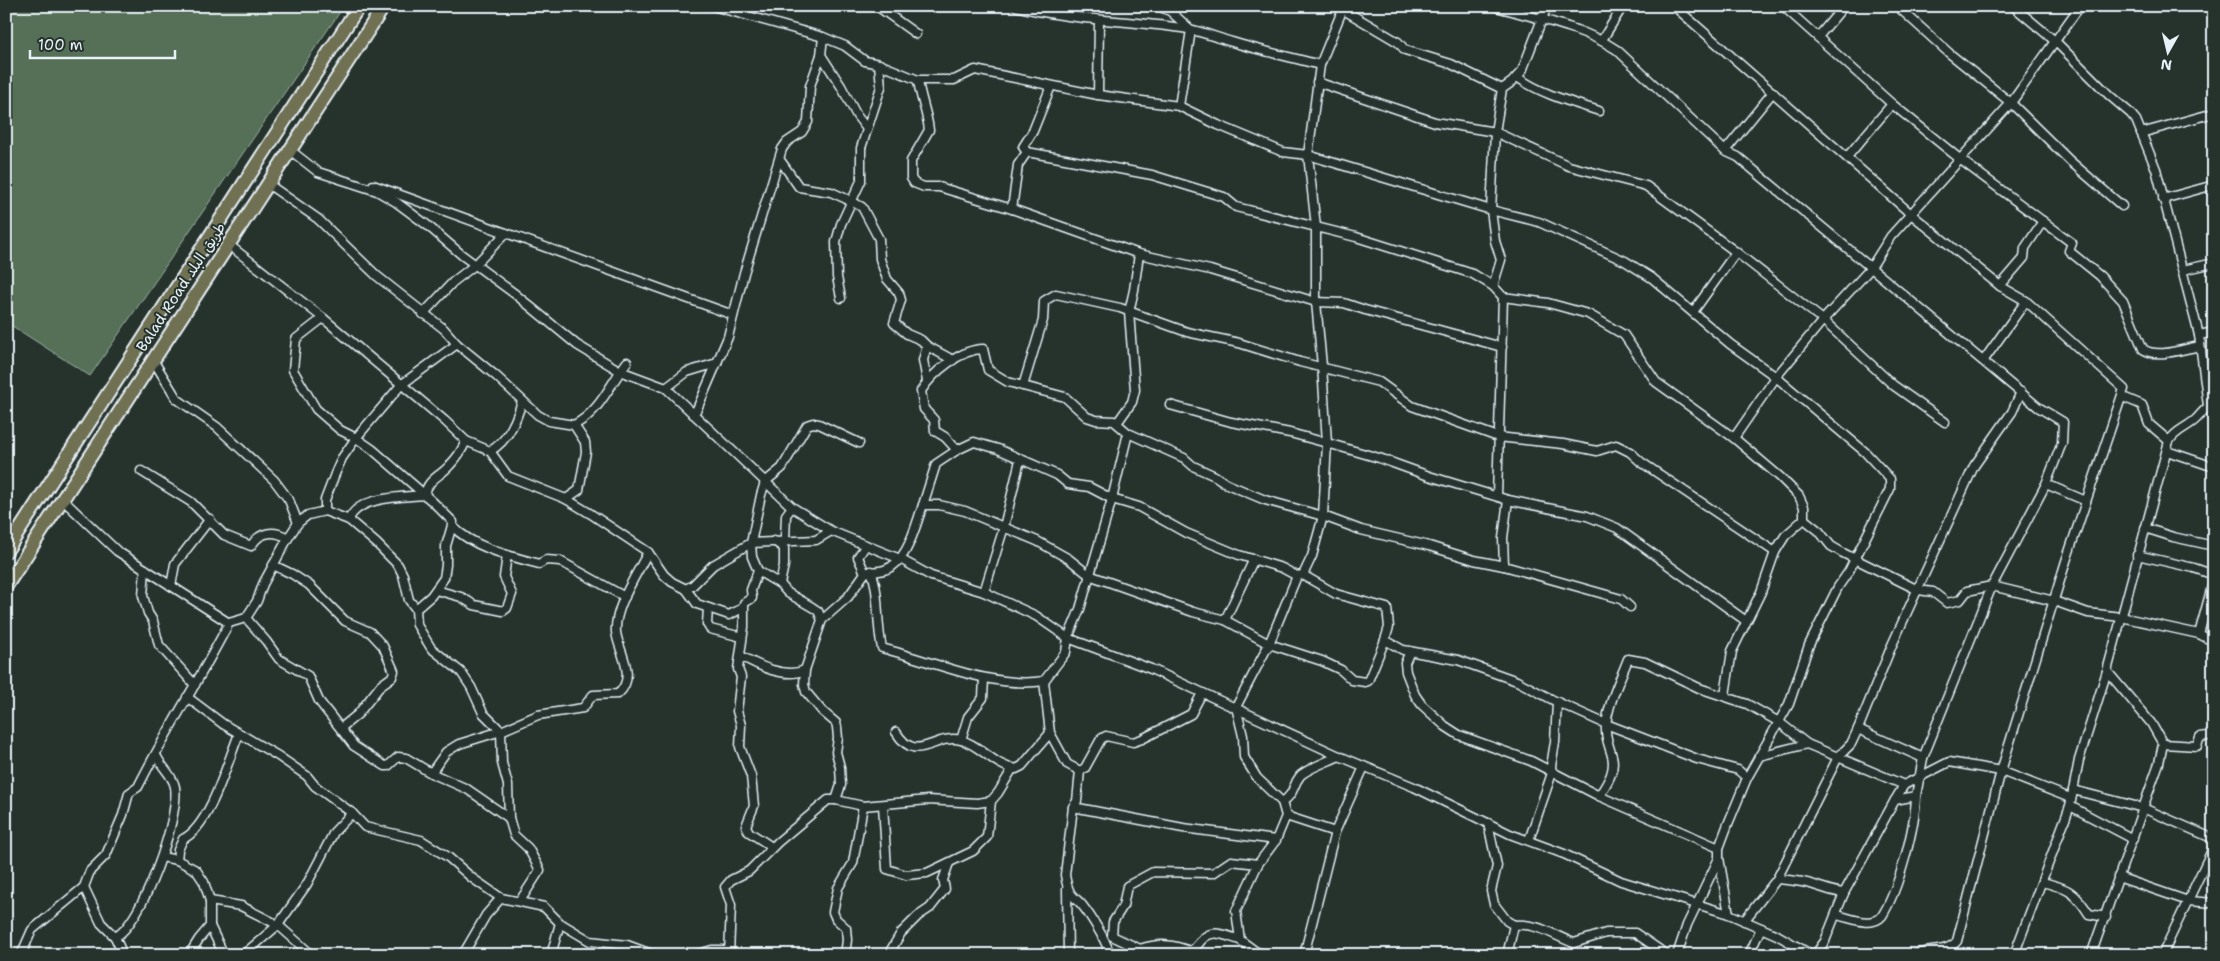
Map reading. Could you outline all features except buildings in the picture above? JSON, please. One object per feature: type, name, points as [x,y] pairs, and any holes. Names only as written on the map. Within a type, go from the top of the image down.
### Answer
[{"type":"highway","name":"Balad Road طريق البلد","points":[[6,551],[359,6]]},
{"type":"highway","name":"Balad Road طريق البلد","points":[[6,586],[384,6]]},
{"type":"street","points":[[713,6],[823,37],[845,46],[865,61],[879,64],[918,80],[954,80],[975,70],[1098,95],[1178,106],[1283,152],[1308,155],[1491,210],[1539,222],[1625,262],[1652,278],[1730,344],[1776,377],[1865,452],[1890,479],[1890,489],[1808,645],[1800,673],[1780,722],[1747,778],[1719,848],[1718,858],[1729,914]]},
{"type":"street","points":[[877,6],[916,34]]},
{"type":"street","points":[[1015,6],[1036,12],[1099,20],[1146,23],[1191,30],[1320,65]]},
{"type":"street","points":[[1158,6],[1170,11],[1191,30]]},
{"type":"street","points":[[1493,6],[1572,28],[1602,40],[1617,50],[1726,151],[1738,157],[1870,268],[1984,360],[2038,407],[2063,422],[2062,443],[2046,484],[1992,586],[1923,758],[1918,777],[1914,825],[1894,889],[1881,917],[1870,922],[1837,915]]},
{"type":"street","points":[[1493,286],[1501,260],[1495,241],[1491,210],[1496,132],[1502,89],[1522,71],[1547,6]]},
{"type":"street","points":[[1602,40],[1623,6]]},
{"type":"street","points":[[1674,6],[1911,214],[2000,286],[2026,301],[2124,389],[2123,397],[2086,501],[2001,770],[1957,942],[1949,948],[1928,950],[1914,955]]},
{"type":"street","points":[[1783,6],[1892,104],[1961,160],[2072,243],[2069,251],[2100,276],[2123,300],[2143,349],[2149,354],[2200,346]]},
{"type":"street","points":[[1818,37],[1844,6]]},
{"type":"street","points":[[1897,6],[1949,53],[2011,103],[2070,161],[2122,206]]},
{"type":"street","points":[[2013,6],[2056,42],[2109,95],[2130,113],[2141,133],[2156,169],[2183,270],[2199,335],[2211,405],[2193,422],[2175,432],[2169,441],[2107,671],[2079,760],[2071,798],[2014,955]]},
{"type":"street","points":[[1734,438],[1776,377],[1823,320],[1870,268],[1891,236],[2011,103],[2080,6]]},
{"type":"street","points":[[1240,940],[1236,910],[1258,864],[1276,840],[1286,816],[1282,802],[1258,778],[1244,758],[1243,736],[1236,707],[1300,576],[1312,556],[1323,516],[1327,443],[1316,302],[1316,227],[1308,155],[1320,65],[1341,7],[1398,42],[1405,50],[1451,64],[1502,89]]},
{"type":"street","points":[[1098,95],[1099,20]]},
{"type":"street","points":[[1178,106],[1191,30]]},
{"type":"street","points":[[693,414],[697,409],[728,338],[772,179],[784,145],[802,132],[808,122],[810,86],[821,56],[823,37]]},
{"type":"street","points":[[821,56],[841,86],[857,116],[867,129]]},
{"type":"street","points":[[841,298],[837,277],[836,242],[851,200],[855,198],[861,182],[861,148],[881,87],[879,64]]},
{"type":"street","points":[[1517,77],[1529,86],[1599,111]]},
{"type":"street","points":[[918,80],[919,92],[926,108],[930,130],[911,161],[911,178],[914,183],[924,187],[939,186],[1012,209],[1138,254],[1210,270],[1316,302],[1344,303],[1502,346]]},
{"type":"street","points":[[1317,82],[1435,122],[1496,132],[1569,166],[1646,186],[1736,252],[1823,320],[1893,385],[1945,422]]},
{"type":"street","points":[[1026,152],[1023,147],[1033,131],[1051,86]]},
{"type":"street","points":[[1726,151],[1773,92]]},
{"type":"street","points":[[1847,157],[1892,104]]},
{"type":"street","points":[[2141,133],[2214,113]]},
{"type":"street","points":[[290,150],[318,172],[376,191],[396,202],[577,345],[620,371],[666,388],[792,507],[831,531],[900,559],[931,576],[984,592],[1036,616],[1068,638],[1152,669],[1338,756],[1414,788],[1510,834],[1564,854],[1621,881],[1729,914],[1813,955],[1825,941],[1837,915],[1844,893],[1904,785],[1948,762],[2001,770],[2071,798],[2132,839]]},
{"type":"street","points":[[1012,209],[1018,165],[1026,152]]},
{"type":"street","points":[[1026,152],[1152,175],[1224,197],[1236,207],[1356,237],[1473,274],[1493,286],[1503,297],[1548,303],[1588,314],[1624,335],[1656,382],[1734,438],[1780,476],[1799,496],[1804,507],[1804,519],[1785,536],[1775,552],[1761,592],[1732,651],[1724,695]]},
{"type":"street","points":[[780,160],[799,187],[831,192],[851,200],[862,208],[879,239],[880,259],[887,278],[902,300],[894,323],[907,334],[921,340],[927,346],[953,360]]},
{"type":"street","points":[[352,182],[375,185],[733,315]]},
{"type":"street","points":[[268,184],[318,219],[377,276],[444,329],[457,344],[496,376],[522,401],[538,415],[549,421],[574,425],[593,413],[627,362]]},
{"type":"street","points":[[2163,199],[2214,185]]},
{"type":"street","points":[[2000,286],[2024,258],[2025,248],[2043,222]]},
{"type":"street","points":[[423,314],[453,282],[476,264],[506,234]]},
{"type":"street","points":[[228,244],[322,318],[445,421],[466,441],[490,451],[508,476],[566,499],[648,552],[672,582],[686,588],[697,604],[729,614],[743,608]]},
{"type":"street","points":[[1693,312],[1736,252]]},
{"type":"street","points":[[1117,423],[1132,402],[1135,390],[1129,312],[1134,290],[1138,254]]},
{"type":"street","points":[[2183,270],[2214,263]]},
{"type":"street","points":[[1024,386],[1028,365],[1040,328],[1044,301],[1056,294],[1129,312],[1187,332],[1239,343],[1291,360],[1322,366],[1379,382],[1412,406],[1498,437],[1563,444],[1596,451],[1616,446],[1630,452],[1641,462],[1775,552]]},
{"type":"street","points":[[1497,496],[1503,297]]},
{"type":"street","points":[[1984,360],[2026,301]]},
{"type":"street","points":[[322,318],[296,339],[293,370],[316,409],[340,430],[356,438],[425,495],[453,522],[446,546],[444,578],[436,590],[416,609]]},
{"type":"street","points":[[2199,335],[2214,332]]},
{"type":"street","points":[[325,511],[325,500],[335,474],[342,458],[356,438],[401,385],[457,344]]},
{"type":"street","points":[[927,346],[923,360],[927,382]]},
{"type":"street","points":[[957,450],[945,437],[935,431],[934,420],[924,409],[920,391],[927,382],[953,360],[978,350],[983,350],[988,370],[1008,382],[1065,397],[1087,417],[1096,420],[1114,421],[1128,434],[1184,458],[1193,466],[1245,492],[1361,530],[1429,546],[1474,560],[1504,566],[1600,592],[1621,600],[1630,607]]},
{"type":"street","points":[[153,360],[177,399],[217,427],[274,480],[289,500],[298,523]]},
{"type":"street","points":[[666,388],[687,372],[717,363]]},
{"type":"street","points":[[1744,921],[1777,879],[1838,757],[1851,744],[1892,645],[1974,466],[2012,412],[2021,392]]},
{"type":"street","points":[[2123,397],[2142,405],[2149,424],[2169,441]]},
{"type":"street","points":[[490,451],[496,448],[516,420],[522,401]]},
{"type":"street","points":[[1170,405],[1231,422],[1290,433],[1379,458],[1429,476],[1508,500],[1587,516],[1605,522],[1746,621]]},
{"type":"street","points":[[822,620],[812,607],[788,593],[780,584],[758,572],[752,557],[754,524],[765,482],[782,468],[807,426],[813,423],[834,430],[858,443]]},
{"type":"street","points":[[566,499],[579,490],[586,452],[585,442],[574,425]]},
{"type":"street","points":[[1080,771],[1067,764],[1050,733],[1044,681],[1066,652],[1068,638],[1080,609],[1112,499],[1128,434]]},
{"type":"street","points":[[425,495],[426,487],[430,481],[448,467],[458,456],[466,441]]},
{"type":"street","points":[[836,800],[841,785],[840,766],[836,752],[838,738],[836,723],[822,711],[806,692],[804,684],[805,670],[822,620],[848,596],[868,572],[884,570],[900,559],[909,542],[936,464],[957,450],[974,442],[998,449],[1057,476],[1068,484],[1089,487],[1112,499],[1156,515],[1186,533],[1317,581],[1336,594],[1387,608],[1388,627],[1385,640],[1368,681],[1352,680],[1341,670],[1322,661],[1268,644],[1225,620],[1194,612],[1089,574],[1069,559],[1037,541],[965,511],[939,505],[923,505]]},
{"type":"street","points":[[2167,451],[2214,467]]},
{"type":"street","points":[[984,592],[1004,527],[1020,460]]},
{"type":"street","points":[[141,471],[191,502],[224,535],[251,546],[255,539],[271,532],[279,533],[288,538]]},
{"type":"street","points":[[2046,484],[2086,501]]},
{"type":"street","points":[[349,520],[351,515],[374,501],[425,495]]},
{"type":"street","points":[[62,499],[117,551],[229,623]]},
{"type":"street","points":[[1504,566],[1503,538],[1508,500]]},
{"type":"street","points":[[784,540],[786,515],[792,507]]},
{"type":"street","points":[[21,955],[32,930],[84,887],[90,871],[106,855],[113,841],[129,793],[138,787],[174,718],[229,623],[246,618],[273,565],[298,523],[308,515],[325,511],[349,520],[398,565],[403,575],[409,600],[416,609],[417,625],[431,648],[461,672],[471,687],[483,713],[501,731],[502,763],[508,786],[508,818],[514,835],[528,848],[540,870],[520,901]]},
{"type":"street","points":[[171,586],[175,564],[210,519]]},
{"type":"street","points":[[1804,519],[1819,531],[1831,546],[1918,590],[1933,592],[1947,603],[1960,600],[1967,592],[1992,586],[2054,601],[2088,613],[2121,617],[2199,634],[2214,642]]},
{"type":"street","points":[[452,526],[460,534],[507,555],[539,564],[546,560],[560,561],[625,597]]},
{"type":"street","points":[[2145,528],[2181,539],[2214,546]]},
{"type":"street","points":[[686,588],[693,585],[713,564],[752,543],[816,540],[831,531]]},
{"type":"street","points":[[774,541],[784,548],[780,584]]},
{"type":"street","points":[[866,545],[858,557],[876,583],[877,612],[882,648],[984,678],[1031,683],[1044,681]]},
{"type":"street","points":[[431,773],[446,752],[459,744],[501,731],[538,715],[583,708],[593,694],[618,694],[621,692],[626,682],[627,671],[624,653],[616,634],[616,625],[625,597],[648,552]]},
{"type":"street","points":[[436,590],[461,597],[474,605],[503,611],[507,608],[512,594],[504,577],[507,555]]},
{"type":"street","points":[[2137,555],[2194,568],[2214,575]]},
{"type":"street","points":[[1225,620],[1254,559]]},
{"type":"street","points":[[273,565],[309,585],[345,621],[370,632],[383,646],[392,663],[394,671],[392,677],[381,685],[358,714],[341,728]]},
{"type":"street","points":[[146,569],[143,596],[148,613],[153,620],[159,644],[195,684]]},
{"type":"street","points":[[758,572],[751,590],[752,598],[744,603],[743,608],[744,627],[738,669],[741,677],[737,711],[741,724],[740,747],[751,776],[754,800],[754,806],[746,826],[749,832],[772,848]]},
{"type":"street","points":[[2199,634],[2214,580]]},
{"type":"street","points":[[708,608],[707,624],[710,629],[742,637]]},
{"type":"street","points":[[246,618],[279,659],[308,676],[319,701],[354,746],[382,765],[388,766],[395,759],[402,757],[431,773],[467,789],[508,818]]},
{"type":"street","points":[[1385,640],[1410,651],[1465,662],[1517,682],[1606,724],[1697,759],[1738,770],[1747,778]]},
{"type":"street","points":[[1410,651],[1405,664],[1414,694],[1422,705],[1445,726],[1459,735],[1531,761],[1599,796],[1719,848]]},
{"type":"street","points":[[741,656],[760,666],[795,674],[805,670]]},
{"type":"street","points":[[1599,796],[1610,778],[1613,768],[1612,755],[1606,740],[1606,724],[1628,659],[1645,662],[1699,688],[1747,704],[1780,722],[1807,744],[1904,785]]},
{"type":"street","points":[[2091,955],[2106,918],[2118,877],[2159,763],[2163,744],[2151,723],[2107,671]]},
{"type":"street","points":[[961,740],[968,717],[983,698],[984,678]]},
{"type":"street","points":[[1080,771],[1085,768],[1101,739],[1106,736],[1133,742],[1142,739],[1191,714],[1202,693]]},
{"type":"street","points":[[187,698],[223,724],[308,776],[315,786],[352,813],[364,827],[421,840],[448,857],[472,878],[501,898],[544,907],[560,923],[590,940],[627,945],[654,955]]},
{"type":"street","points":[[1529,840],[1552,773],[1557,702]]},
{"type":"street","points":[[1858,729],[1923,758]]},
{"type":"street","points":[[896,732],[902,742],[912,748],[932,746],[944,739],[961,740],[976,746],[992,758],[1013,768],[1022,766],[1050,733]]},
{"type":"street","points":[[178,860],[178,850],[183,839],[200,826],[225,774],[239,734]]},
{"type":"street","points":[[2163,744],[2197,746],[2200,737],[2214,735]]},
{"type":"street","points":[[1759,756],[1807,744]]},
{"type":"street","points":[[115,937],[121,934],[128,926],[150,887],[172,824],[176,788],[172,776],[161,765],[156,755]]},
{"type":"street","points":[[1282,802],[1288,799],[1294,791],[1300,776],[1338,756]]},
{"type":"street","points":[[1304,955],[1335,832],[1364,767]]},
{"type":"street","points":[[884,805],[887,869],[906,875],[927,873],[972,851],[987,837],[991,801],[1013,768]]},
{"type":"street","points":[[1068,955],[1065,875],[1073,807],[1077,801],[1080,771]]},
{"type":"street","points":[[1895,800],[1916,796]]},
{"type":"street","points":[[2071,798],[2143,808],[2214,839]]},
{"type":"street","points":[[695,955],[712,950],[728,953],[731,905],[726,886],[731,880],[749,870],[825,802],[836,800],[862,806],[928,800],[977,803],[991,801]]},
{"type":"street","points":[[845,955],[846,928],[836,919],[833,912],[838,888],[853,862],[862,806]]},
{"type":"street","points":[[1073,807],[1183,828],[1276,840]]},
{"type":"street","points":[[243,955],[278,925],[307,884],[324,848],[334,832],[352,813]]},
{"type":"street","points":[[1286,816],[1335,832]]},
{"type":"street","points":[[1488,823],[1497,866],[1491,891],[1494,904],[1506,921],[1514,925],[1528,924],[1543,928],[1574,943],[1606,933],[1635,934],[1667,955]]},
{"type":"street","points":[[172,824],[183,839]]},
{"type":"street","points":[[2162,955],[2214,846]]},
{"type":"street","points":[[162,857],[178,860],[196,870],[204,882],[210,901],[210,926],[224,955]]},
{"type":"street","points":[[1677,955],[1718,858]]},
{"type":"street","points":[[1258,864],[1231,861],[1213,873],[1157,871],[1127,886],[1123,906],[1113,922],[1112,936],[1139,952],[1159,943],[1190,951],[1195,949],[1205,937],[1216,933],[1240,940],[1255,951],[1265,955]]},
{"type":"street","points":[[888,955],[901,933],[918,916],[930,908],[945,889],[943,880],[949,863]]},
{"type":"street","points":[[2118,877],[2188,901],[2214,903]]},
{"type":"street","points":[[1777,879],[1798,881],[1844,893]]},
{"type":"street","points":[[2042,882],[2062,886],[2076,895],[2089,914],[2106,918]]},
{"type":"street","points":[[1066,884],[1071,894],[1082,904],[1109,950],[1109,955]]},
{"type":"street","points":[[84,887],[101,923],[115,937],[123,955]]},
{"type":"street","points":[[465,953],[486,915],[501,898]]},
{"type":"street","points":[[210,901],[241,906],[278,925],[312,955]]},
{"type":"street","points":[[551,955],[560,923]]},
{"type":"street","points":[[1511,955],[1508,950],[1514,925]]},
{"type":"street","points":[[189,955],[210,926]]},
{"type":"street","points":[[1749,955],[1761,928]]},
{"type":"green space","points":[[6,6],[344,6],[90,376],[6,322]]}]
